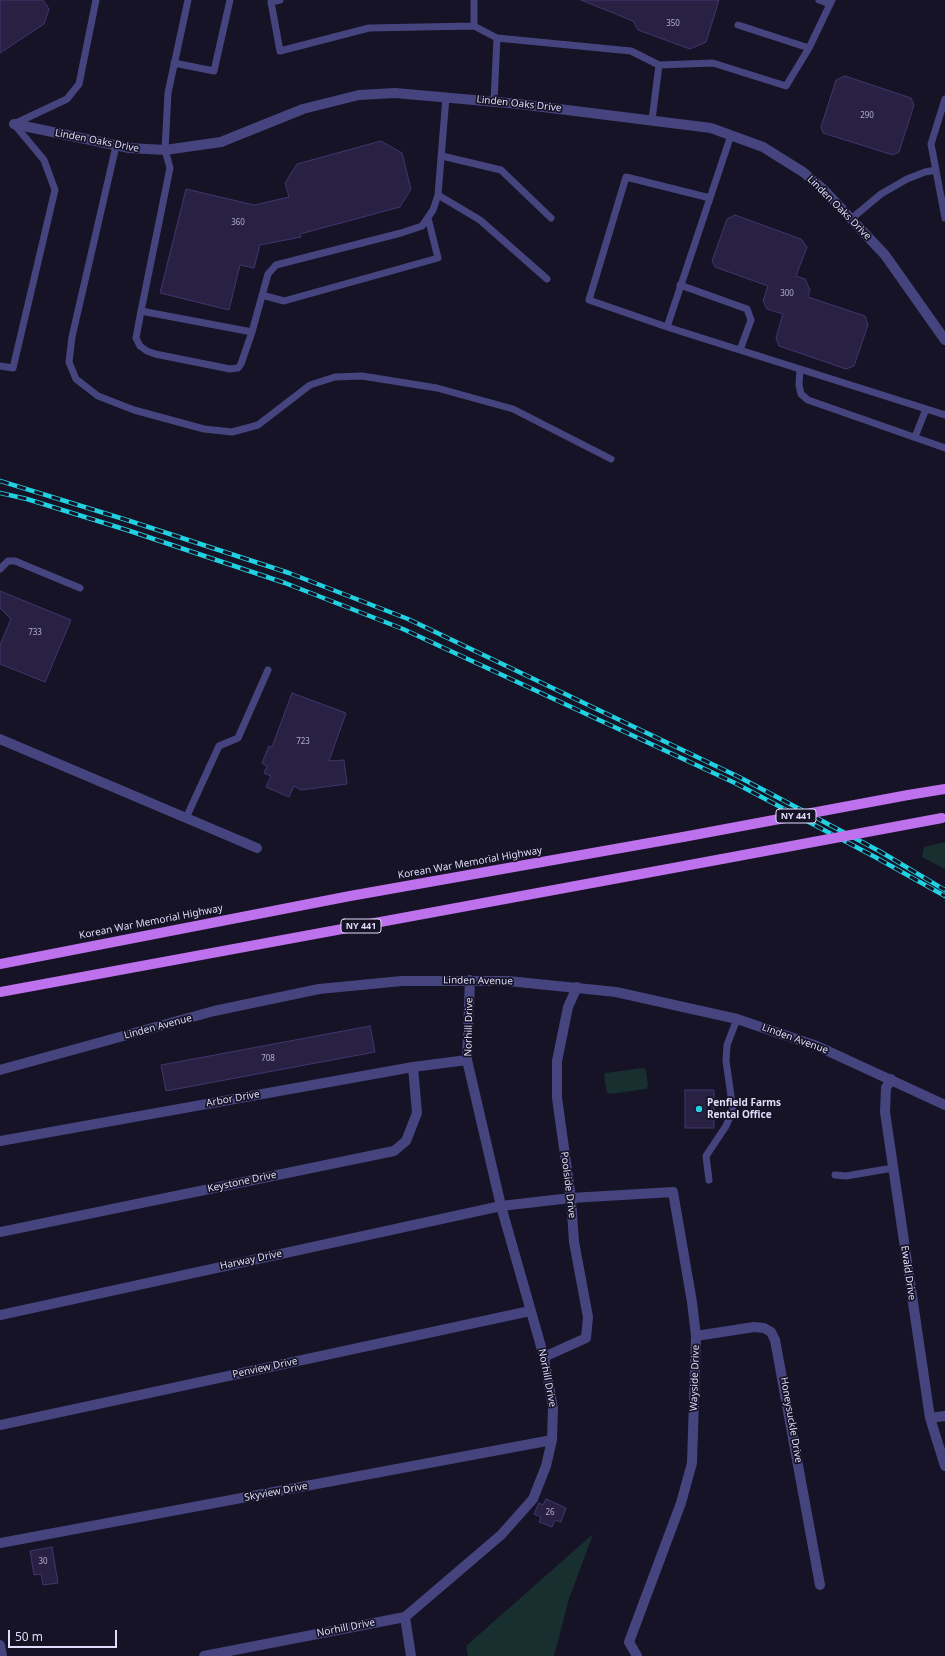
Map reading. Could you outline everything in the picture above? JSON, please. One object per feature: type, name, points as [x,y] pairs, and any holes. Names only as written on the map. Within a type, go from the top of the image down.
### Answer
[{"type":"main road","name":"Korean War Memorial Highway","points":[[0,964],[350,896],[945,789]]},
{"type":"main road","name":"NY 441","points":[[0,992],[944,818]]},
{"type":"street","name":"Linden Oaks Drive","points":[[14,124],[116,146],[165,150],[221,142],[303,109],[358,95],[395,93],[494,101],[711,128],[763,147],[802,172],[823,189],[885,255],[945,340]]},
{"type":"street","points":[[0,739],[257,848]]},
{"type":"street","name":"Linden Avenue","points":[[0,1070],[214,1011],[293,994],[368,984],[470,980],[508,981],[577,987],[655,1000],[737,1019],[817,1046],[945,1105]]},
{"type":"street","name":"Norhill Drive","points":[[204,1656],[405,1617],[501,1535],[533,1499],[546,1466],[552,1440],[553,1408],[544,1357],[501,1206],[467,1060],[470,980]]},
{"type":"street","name":"Poolside Drive","points":[[544,1357],[586,1338],[588,1317],[574,1242],[571,1198],[557,1098],[557,1061],[568,1007],[577,987]]},
{"type":"street","name":"Arbor Drive","points":[[0,1141],[412,1067],[467,1060]]},
{"type":"street","name":"Keystone Drive","points":[[0,1232],[394,1151],[406,1141],[417,1113],[412,1067]]},
{"type":"street","name":"Ewald Drive","points":[[890,1079],[886,1088],[885,1112],[930,1418],[945,1466]]},
{"type":"street","name":"Wayside Drive","points":[[571,1198],[673,1192],[691,1294],[696,1336],[692,1463],[681,1503],[629,1642],[637,1656]]},
{"type":"street","name":"Harway Drive","points":[[0,1315],[501,1206],[571,1198]]},
{"type":"street","name":"Penview Drive","points":[[0,1425],[530,1311]]},
{"type":"street","name":"Honeysuckle Drive","points":[[696,1336],[754,1327],[764,1328],[771,1332],[776,1340],[820,1585]]},
{"type":"street","points":[[930,1418],[945,1416]]},
{"type":"street","name":"Skyview Drive","points":[[0,1543],[552,1440]]},
{"type":"street","points":[[405,1617],[411,1656]]},
{"type":"street","points":[[0,1645],[2,1656]]},
{"type":"lane","points":[[0,366],[13,368],[55,190],[44,160],[14,124],[67,99],[79,84],[96,0]]},
{"type":"lane","points":[[188,0],[168,93],[165,150],[170,168],[136,338],[140,346],[147,351],[155,354],[230,369],[238,368],[241,364],[252,332],[268,274],[276,265],[401,233],[422,226],[433,210],[438,195],[446,97]]},
{"type":"lane","points":[[174,63],[214,71],[230,0]]},
{"type":"lane","points":[[280,0],[272,2],[280,51],[369,28],[474,26],[497,38],[631,51],[660,65],[714,63],[786,86],[809,48],[831,2],[819,0]]},
{"type":"lane","points":[[474,0],[474,26]]},
{"type":"lane","points":[[738,25],[809,48]]},
{"type":"lane","points":[[494,101],[497,38]]},
{"type":"lane","points":[[652,120],[660,65]]},
{"type":"lane","points":[[945,99],[931,144],[945,218]]},
{"type":"lane","points":[[666,327],[731,135]]},
{"type":"lane","points":[[116,146],[72,337],[70,362],[76,379],[98,396],[134,410],[204,429],[232,432],[258,425],[310,386],[335,377],[362,376],[437,388],[513,409],[611,459]]},
{"type":"lane","points":[[442,156],[501,170],[551,218]]},
{"type":"lane","points":[[851,219],[881,194],[907,179],[924,172],[936,170]]},
{"type":"lane","points":[[710,198],[626,176],[589,300],[666,327],[945,415]]},
{"type":"lane","points":[[438,195],[480,220],[547,279]]},
{"type":"lane","points":[[262,295],[284,301],[438,258],[428,218]]},
{"type":"lane","points":[[680,285],[747,309],[751,320],[740,350]]},
{"type":"lane","points":[[141,311],[252,332]]},
{"type":"lane","points":[[800,370],[799,385],[801,394],[808,400],[945,448]]},
{"type":"lane","points":[[915,437],[926,409]]},
{"type":"lane","points":[[0,569],[8,561],[16,561],[80,588]]},
{"type":"lane","points":[[186,818],[219,746],[238,738],[268,670]]},
{"type":"lane","points":[[710,1180],[706,1156],[726,1126],[733,1110],[726,1062],[727,1045],[737,1019]]},
{"type":"lane","points":[[835,1175],[846,1176],[893,1168]]},
{"type":"green space","points":[[945,842],[945,869],[922,857],[924,847]]},
{"type":"green space","points":[[643,1068],[646,1070],[648,1086],[646,1089],[610,1094],[607,1093],[604,1075],[606,1073]]},
{"type":"green space","points":[[593,1534],[569,1599],[554,1656],[468,1656],[466,1646]]},
{"type":"building","points":[[0,0],[43,0],[49,9],[44,24],[0,53]]},
{"type":"building","points":[[581,0],[719,0],[706,42],[690,49],[638,30],[633,21]]},
{"type":"building","points":[[845,76],[911,98],[914,105],[899,152],[893,155],[823,133],[821,127],[836,80]]},
{"type":"building","points":[[381,141],[402,153],[411,189],[400,207],[300,234],[301,237],[260,245],[254,268],[240,265],[229,310],[160,293],[186,189],[254,205],[289,197],[285,183],[297,164]]},
{"type":"building","points":[[735,215],[801,239],[807,247],[796,276],[805,279],[810,290],[808,297],[865,316],[868,325],[854,366],[846,369],[779,346],[776,338],[783,314],[767,309],[763,301],[768,286],[715,267],[712,261],[727,219]]},
{"type":"building","points":[[0,591],[71,620],[45,682],[0,664],[0,645],[11,619],[0,608]]},
{"type":"building","points":[[292,693],[346,713],[329,761],[344,760],[347,784],[301,790],[294,786],[289,797],[266,787],[271,776],[264,773],[267,766],[262,763],[269,746],[272,747]]},
{"type":"building","points":[[370,1026],[375,1052],[166,1091],[161,1065]]},
{"type":"building","name":"Penfield Farms Rental Office","points":[[685,1090],[714,1090],[714,1128],[685,1128]]},
{"type":"building","points":[[546,1499],[566,1508],[561,1522],[555,1520],[552,1527],[539,1522],[541,1517],[534,1514],[539,1503],[543,1505]]},
{"type":"building","points":[[52,1547],[58,1583],[43,1585],[41,1574],[34,1575],[30,1551]]},
{"type":"railway","points":[[0,481],[130,521],[289,573],[408,619],[739,777],[881,852],[945,890]]},
{"type":"railway","points":[[0,493],[27,499],[130,531],[285,583],[403,629],[735,783],[945,896]]},
{"type":"place","name":"Penfield Farms Rental Office","points":[[699,1109]]}]
